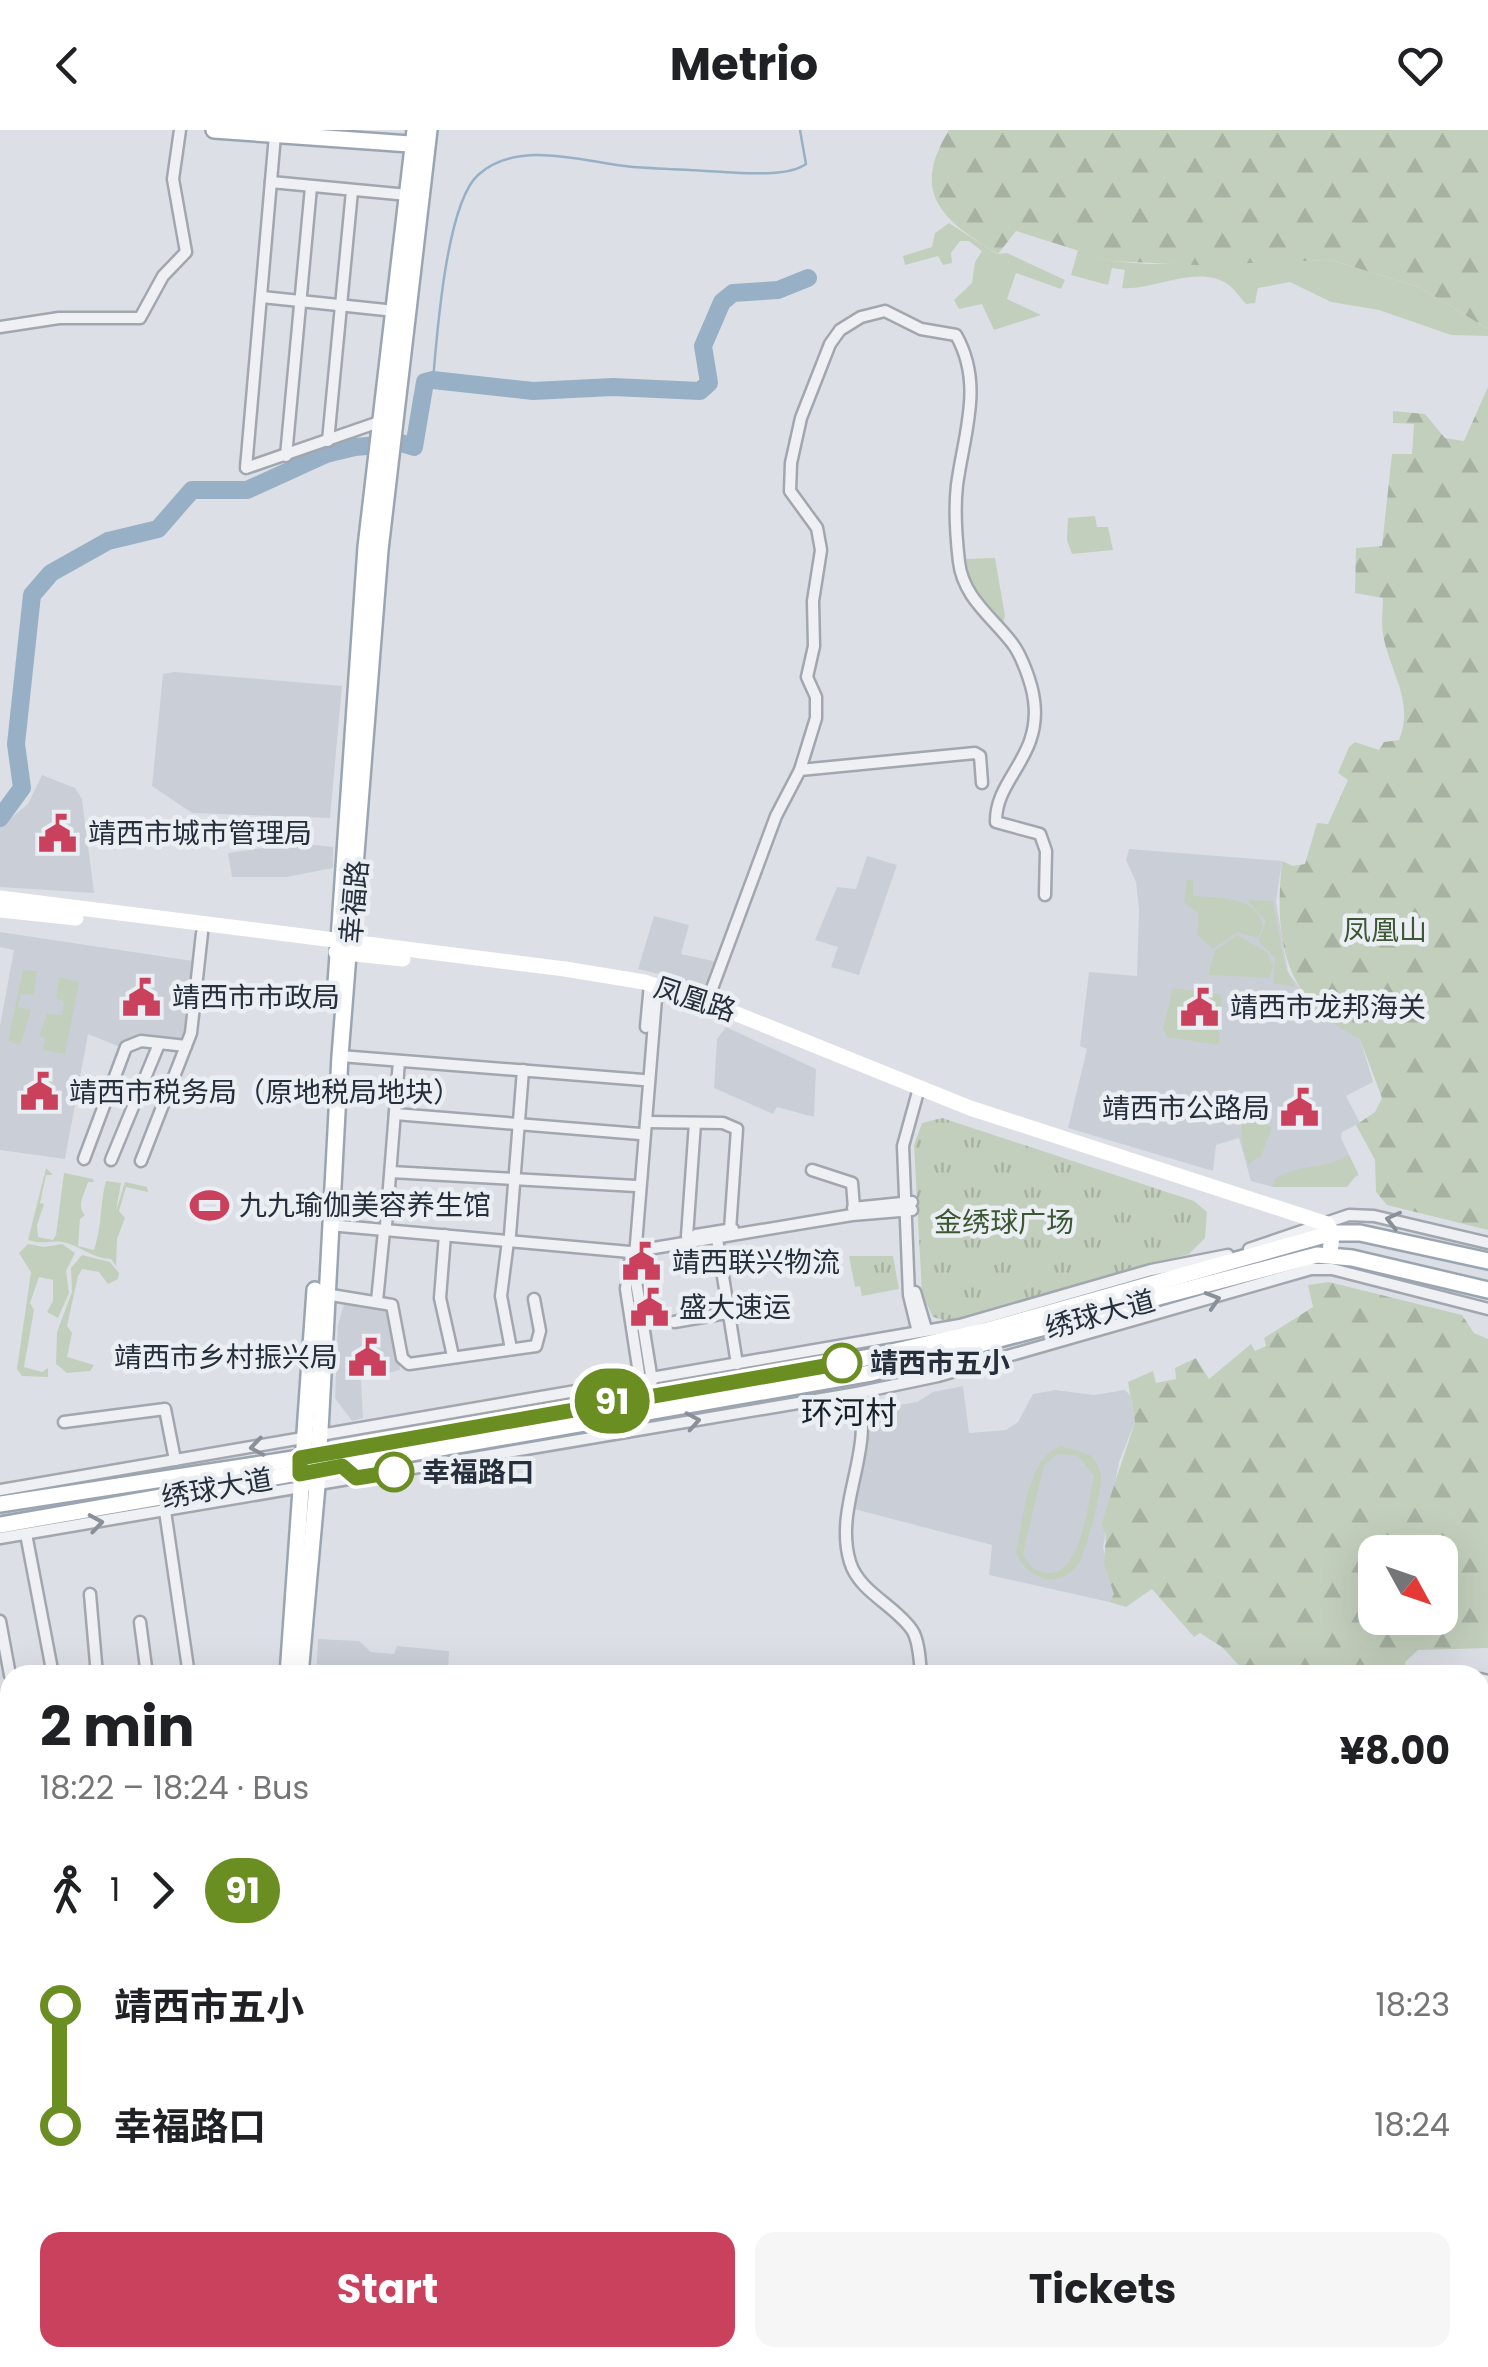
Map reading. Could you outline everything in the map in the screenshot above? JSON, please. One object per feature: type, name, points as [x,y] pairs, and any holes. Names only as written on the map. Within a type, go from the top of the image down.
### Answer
[{"type":"main road","points":[[214,130],[421,138]]},
{"type":"main road","name":"幸福路","points":[[301,1665],[318,1478],[312,1443],[366,546],[383,461],[408,195],[421,138]]},
{"type":"main road","name":"幸福路","points":[[385,431],[421,138]]},
{"type":"main road","name":"凤凰路","points":[[0,898],[653,988],[707,1002],[921,1093]]},
{"type":"main road","name":"凤凰路","points":[[0,910],[344,948]]},
{"type":"main road","name":"幸福路","points":[[312,1443],[325,1294],[344,948]]},
{"type":"main road","name":"凤凰路","points":[[653,988],[921,1093],[1322,1230]]},
{"type":"main road","points":[[1322,1230],[1324,1255]]},
{"type":"main road","name":"绣球大道","points":[[300,1474],[312,1443],[474,1426],[667,1390],[736,1370],[819,1367],[988,1330],[1322,1230],[1360,1233],[1488,1262]]},
{"type":"main road","name":"绣球大道","points":[[3,1498],[183,1476],[300,1474],[318,1478],[342,1466],[902,1366],[1324,1255],[1488,1290]]},
{"type":"main road","points":[[289,1665],[300,1474]]},
{"type":"main road","name":"绣球大道","points":[[0,1525],[300,1474]]},
{"type":"street","points":[[0,327],[59,318],[140,318],[164,276],[186,252],[173,178],[180,130]]},
{"type":"street","points":[[275,135],[244,462],[251,469],[328,441],[385,431]]},
{"type":"street","points":[[272,182],[408,195]]},
{"type":"street","points":[[286,456],[303,301],[310,186]]},
{"type":"street","points":[[328,441],[352,191]]},
{"type":"street","points":[[262,297],[395,311]]},
{"type":"street","points":[[707,1002],[776,816],[800,770],[816,718],[816,697],[807,677],[814,646],[813,601],[822,550],[816,528],[790,491],[791,463],[801,418],[830,344],[840,330],[860,317],[885,310],[922,329],[956,335],[971,374],[972,398],[957,488],[961,577],[994,627],[1014,645],[1034,700],[1029,751],[1000,798],[996,822],[1040,834],[1046,851],[1045,895]]},
{"type":"street","points":[[800,770],[976,753],[980,756],[982,782]]},
{"type":"street","points":[[142,1161],[186,1046],[202,933]]},
{"type":"street","points":[[645,1380],[634,1248],[643,1080],[653,988]]},
{"type":"street","points":[[634,1248],[653,988]]},
{"type":"street","points":[[84,1159],[126,1047],[141,1041],[186,1046]]},
{"type":"street","points":[[112,1160],[159,1044]]},
{"type":"street","points":[[340,1056],[643,1080]]},
{"type":"street","points":[[377,1301],[392,1172],[399,1061]]},
{"type":"street","points":[[511,1349],[501,1296],[523,1070]]},
{"type":"street","points":[[921,1093],[904,1134],[915,1293],[922,1331]]},
{"type":"street","points":[[394,1114],[640,1134]]},
{"type":"street","points":[[646,1122],[724,1123],[739,1133],[730,1230]]},
{"type":"street","points":[[687,1236],[696,1123]]},
{"type":"street","points":[[812,1170],[852,1183],[854,1208]]},
{"type":"street","points":[[392,1172],[636,1186]]},
{"type":"street","points":[[634,1248],[854,1208],[909,1206]]},
{"type":"street","points":[[385,1228],[634,1248],[717,1239],[909,1206]]},
{"type":"street","points":[[3,1498],[157,1463],[312,1443],[450,1414],[645,1380],[736,1370],[960,1326],[1322,1230],[1349,1215],[1374,1216],[1488,1243]]},
{"type":"street","points":[[329,1222],[509,1238]]},
{"type":"street","points":[[445,1235],[440,1298],[453,1356]]},
{"type":"street","points":[[717,1239],[736,1370]]},
{"type":"street","points":[[318,1478],[356,1478],[857,1393],[1323,1268],[1488,1309]]},
{"type":"street","points":[[325,1294],[377,1301],[396,1310],[403,1361],[412,1364],[540,1342],[534,1299]]},
{"type":"street","points":[[674,1322],[780,1304]]},
{"type":"street","points":[[1073,1321],[1094,1332]]},
{"type":"street","points":[[794,1356],[819,1367]]},
{"type":"street","points":[[645,1380],[667,1390]]},
{"type":"street","points":[[857,1393],[863,1442],[848,1519],[848,1556],[863,1583],[914,1632],[919,1665]]},
{"type":"street","points":[[546,1398],[562,1410]]},
{"type":"street","points":[[714,1401],[730,1415]]},
{"type":"street","points":[[64,1422],[164,1409],[175,1460]]},
{"type":"street","points":[[450,1414],[474,1426]]},
{"type":"street","points":[[560,1428],[573,1441]]},
{"type":"street","points":[[454,1446],[472,1459]]},
{"type":"street","points":[[157,1463],[183,1476]]},
{"type":"street","points":[[342,1466],[356,1478]]},
{"type":"street","points":[[0,1538],[169,1510],[300,1474]]},
{"type":"street","points":[[151,1500],[169,1510]]},
{"type":"street","points":[[169,1510],[188,1665]]},
{"type":"street","points":[[26,1534],[50,1665]]},
{"type":"street","points":[[90,1594],[96,1665]]},
{"type":"street","points":[[0,1621],[8,1665]]},
{"type":"street","points":[[140,1622],[146,1665]]},
{"type":"shaded area","points":[[163,674],[342,686],[330,818],[192,813],[152,786]]},
{"type":"shaded area","name":"靖西市城市管理局","points":[[42,775],[75,788],[82,799],[94,893],[0,887],[0,827],[28,804]]},
{"type":"shaded area","points":[[298,843],[333,847],[333,868],[286,877],[232,877],[228,853]]},
{"type":"shaded area","name":"靖西市龙邦海关","points":[[1129,849],[1282,861],[1276,902],[1288,972],[1311,1004],[1360,1038],[1373,1082],[1346,1096],[1360,1123],[1342,1132],[1341,1138],[1359,1176],[1273,1187],[1251,1181],[1239,1138],[1216,1145],[1213,1171],[1068,1128],[1087,1049],[1080,1046],[1089,972],[1137,976],[1139,909],[1136,882],[1126,860]]},
{"type":"shaded area","points":[[867,856],[897,865],[859,975],[831,967],[838,947],[815,940],[837,887],[856,889]]},
{"type":"shaded area","points":[[654,916],[689,925],[681,954],[718,962],[708,986],[638,969]]},
{"type":"shaded area","name":"靖西市税务局（原地税局地块）","points":[[0,932],[193,961],[185,1042],[130,1038],[120,1047],[88,1034],[65,1159],[0,1150],[0,1026],[14,950],[0,947]]},
{"type":"shaded area","points":[[726,1027],[816,1069],[814,1117],[777,1107],[773,1114],[714,1088],[717,1039]]},
{"type":"shaded area","name":"靖西市乡村振兴局","points":[[344,1304],[391,1311],[400,1370],[361,1380],[363,1418],[352,1421],[335,1398],[338,1325]]},
{"type":"shaded area","points":[[963,1386],[969,1433],[1006,1430],[1018,1422],[1033,1394],[1055,1390],[1094,1395],[1125,1390],[1130,1395],[1135,1422],[1119,1462],[1103,1547],[1114,1594],[1109,1602],[989,1575],[992,1545],[854,1509],[868,1410],[917,1402],[933,1392]]},
{"type":"shaded area","points":[[318,1639],[359,1641],[371,1652],[394,1654],[397,1646],[449,1651],[448,1665],[317,1665]]},
{"type":"green space","points":[[949,130],[1488,130],[1488,329],[1419,287],[1331,260],[1196,265],[1111,261],[1016,231],[998,254],[962,230],[938,204],[932,172]]},
{"type":"green space","points":[[949,223],[997,254],[1007,253],[1065,280],[1061,289],[1016,273],[1007,299],[1041,315],[994,330],[982,304],[959,309],[954,300],[972,283],[975,262],[982,251],[969,241],[960,241],[951,253],[952,263],[943,265],[938,256],[905,265],[903,256],[932,247],[935,233]]},
{"type":"green space","points":[[1078,250],[1111,261],[1148,264],[1331,260],[1419,287],[1488,329],[1488,336],[1451,335],[1379,310],[1331,302],[1290,282],[1258,288],[1255,303],[1246,304],[1230,286],[1205,277],[1122,288],[1125,270],[1112,268],[1108,285],[1071,275]]},
{"type":"green space","name":"凤凰山","points":[[1488,387],[1488,1230],[1387,1205],[1376,1192],[1375,1160],[1356,1125],[1375,1112],[1382,1098],[1360,1039],[1334,1024],[1299,987],[1283,942],[1280,890],[1282,861],[1293,866],[1305,864],[1317,823],[1328,824],[1348,780],[1338,773],[1349,747],[1355,742],[1379,750],[1384,742],[1399,740],[1403,725],[1402,695],[1384,638],[1383,598],[1355,593],[1356,548],[1382,546],[1392,454],[1412,454],[1414,424],[1393,423],[1393,411],[1425,414],[1445,438],[1464,441]]},
{"type":"green space","points":[[1095,516],[1097,527],[1108,527],[1113,550],[1072,554],[1067,540],[1068,518]]},
{"type":"green space","points":[[995,558],[1005,616],[1003,623],[997,624],[963,576],[965,559]]},
{"type":"green space","points":[[1187,880],[1193,880],[1193,896],[1236,901],[1254,909],[1263,927],[1257,938],[1238,932],[1212,949],[1197,934],[1199,914],[1184,902]]},
{"type":"green space","points":[[1247,900],[1273,901],[1285,966],[1295,987],[1273,983],[1275,958],[1258,941],[1266,921]]},
{"type":"green space","points":[[1237,935],[1267,952],[1273,967],[1269,978],[1208,975],[1215,950]]},
{"type":"green space","points":[[23,970],[37,971],[34,995],[21,994],[18,1007],[31,1010],[20,1045],[8,1041]]},
{"type":"green space","points":[[59,977],[79,982],[65,1054],[43,1050],[45,1038],[39,1036],[47,1014],[62,1015],[64,1001],[56,999]]},
{"type":"green space","points":[[1173,988],[1222,994],[1219,1045],[1167,1037],[1163,1029]]},
{"type":"green space","points":[[1249,1110],[1272,1128],[1261,1156],[1248,1164],[1241,1130]]},
{"type":"green space","name":"金绣球广场","points":[[942,1118],[1194,1201],[1207,1212],[1205,1238],[1189,1254],[950,1322],[933,1317],[922,1294],[914,1145],[922,1123]]},
{"type":"green space","points":[[1349,1155],[1358,1173],[1347,1187],[1273,1187],[1275,1178],[1286,1173]]},
{"type":"green space","points":[[46,1168],[53,1175],[46,1175],[38,1237],[53,1240],[56,1235],[64,1173],[93,1179],[82,1199],[85,1215],[80,1219],[78,1246],[94,1250],[106,1181],[121,1183],[116,1211],[125,1182],[147,1187],[148,1192],[126,1187],[119,1211],[125,1218],[117,1239],[116,1266],[111,1259],[69,1244],[28,1240]]},
{"type":"green space","points":[[28,1244],[62,1244],[75,1253],[66,1271],[69,1293],[58,1318],[47,1312],[53,1301],[53,1280],[39,1277],[30,1303],[34,1310],[24,1367],[42,1372],[48,1368],[48,1377],[22,1376],[17,1369],[31,1272],[19,1253]]},
{"type":"green space","points":[[82,1255],[110,1262],[119,1273],[118,1279],[108,1284],[99,1272],[82,1269],[78,1276],[67,1326],[72,1333],[67,1357],[94,1365],[90,1371],[67,1373],[56,1364],[57,1332],[72,1292],[71,1268]]},
{"type":"green space","points":[[849,1256],[893,1256],[899,1289],[862,1296],[860,1286],[855,1287]]},
{"type":"green space","points":[[1329,1282],[1462,1315],[1474,1333],[1488,1339],[1488,1648],[1418,1650],[1405,1665],[1239,1665],[1222,1647],[1200,1633],[1194,1637],[1152,1589],[1126,1607],[1109,1602],[1114,1594],[1104,1564],[1106,1535],[1101,1525],[1135,1422],[1128,1382],[1153,1371],[1156,1383],[1176,1379],[1175,1368],[1196,1358],[1209,1379],[1251,1344],[1255,1351],[1266,1346],[1264,1338],[1313,1307],[1308,1285]]},
{"type":"green space","points":[[1061,1446],[1090,1455],[1101,1475],[1097,1507],[1081,1559],[1069,1574],[1052,1579],[1027,1569],[1016,1552],[1033,1476],[1049,1453]],"holes":[[[1058,1454],[1078,1456],[1094,1476],[1081,1535],[1068,1562],[1059,1570],[1040,1572],[1023,1554],[1044,1465]]]},
{"type":"waterway","points":[[433,380],[451,241],[467,190],[478,175],[495,164],[533,155],[633,167],[778,173],[806,164],[800,130]]},
{"type":"waterway","points":[[0,818],[22,788],[16,744],[32,595],[51,573],[108,541],[158,529],[192,490],[247,490],[326,454],[355,447],[401,443],[414,447],[425,382],[533,391],[613,387],[700,391],[709,383],[703,346],[722,302],[733,293],[778,290],[808,278]]},
{"type":"bus line","name":"91","points":[[394,1472],[356,1478],[342,1466],[300,1474],[300,1458],[667,1390],[842,1363]]},
{"type":"place","name":"靖西市城市管理局","points":[[58,833]]},
{"type":"place","name":"靖西市市政局","points":[[142,997]]},
{"type":"place","name":"靖西市龙邦海关","points":[[1200,1007]]},
{"type":"place","name":"靖西市税务局（原地税局地块）","points":[[39,1092]]},
{"type":"place","name":"靖西市公路局","points":[[1300,1108]]},
{"type":"place","name":"九九瑜伽美容养生馆","points":[[209,1205]]},
{"type":"place","name":"靖西联兴物流","points":[[642,1262]]},
{"type":"place","name":"盛大速运","points":[[649,1307]]},
{"type":"place","name":"靖西市乡村振兴局","points":[[368,1357]]},
{"type":"place","name":"靖西市五小","points":[[842,1363]]},
{"type":"place","name":"幸福路口","points":[[394,1472]]},
{"type":"district","name":"环河村","points":[[849,1413]]}]
